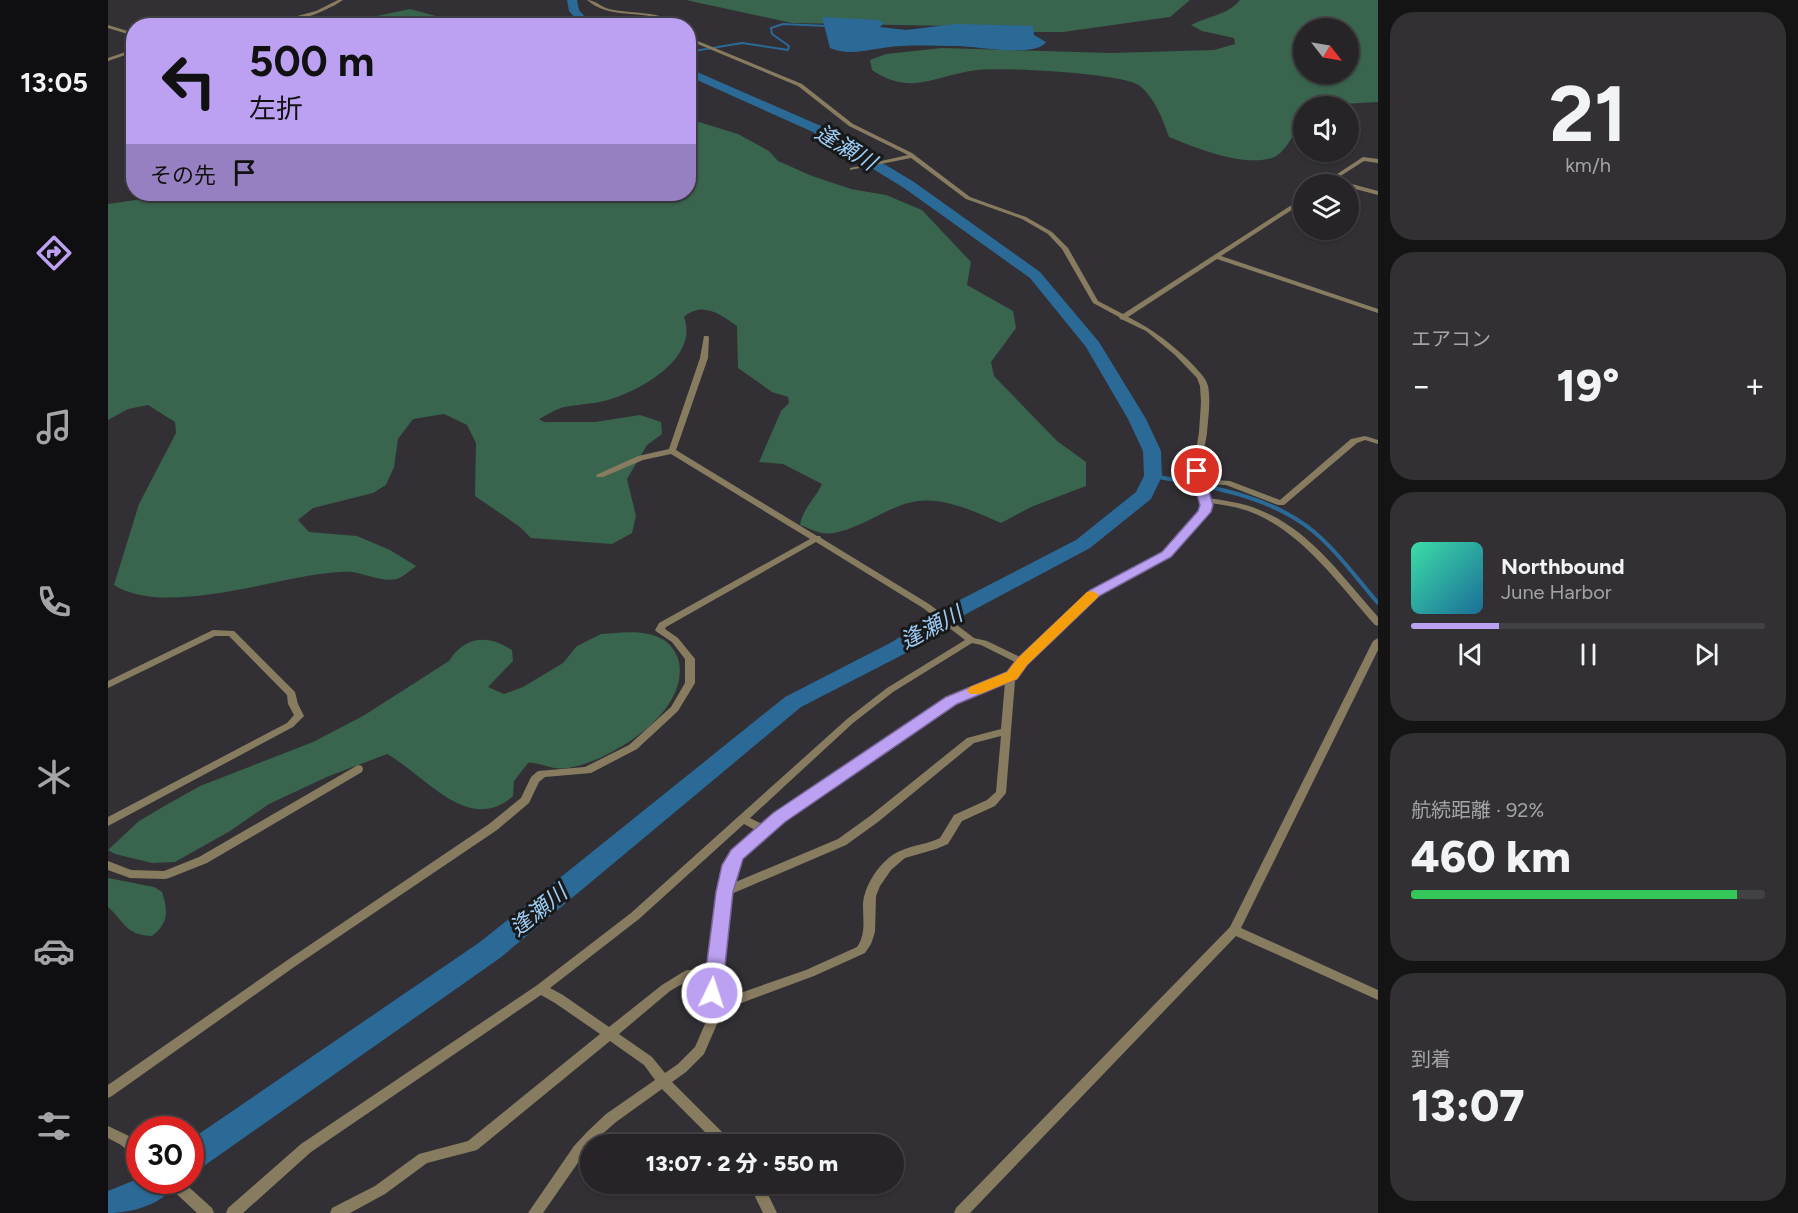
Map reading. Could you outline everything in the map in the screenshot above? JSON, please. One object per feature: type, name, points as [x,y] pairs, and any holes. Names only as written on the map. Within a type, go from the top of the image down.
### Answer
[{"type":"street","points":[[294,18],[318,12],[341,0]]},
{"type":"street","points":[[589,0],[614,10],[664,18]]},
{"type":"street","points":[[108,26],[126,32]]},
{"type":"street","points":[[535,1213],[579,1150],[592,1136],[620,1111],[664,1082],[700,1050],[711,1026],[714,975],[724,892],[730,865],[737,855],[764,830],[951,701],[1012,675],[1022,662],[1095,593],[1166,554],[1204,512],[1202,489],[1197,471],[1203,432],[1204,386],[1191,366],[1162,340],[1095,302],[1065,248],[1050,233],[1024,218],[968,198],[912,156],[851,125],[800,85],[696,42]]},
{"type":"street","points":[[108,60],[126,53]]},
{"type":"street","points":[[852,169],[912,156]]},
{"type":"street","points":[[1342,174],[1364,159],[1378,161]]},
{"type":"street","points":[[1359,188],[1378,193]]},
{"type":"street","points":[[1122,318],[1293,206]]},
{"type":"street","points":[[1218,257],[1378,311]]},
{"type":"street","points":[[672,451],[704,358],[706,338]]},
{"type":"street","points":[[1202,489],[1227,483],[1281,503],[1354,441],[1365,438],[1378,442]]},
{"type":"street","points":[[600,475],[641,458],[672,451],[935,612],[967,637],[1022,662]]},
{"type":"street","points":[[1202,489],[1272,519],[1301,537],[1378,623]]},
{"type":"street","points":[[108,1092],[293,962],[493,827],[521,805],[530,793],[535,780],[543,774],[587,770],[633,747],[675,709],[690,683],[690,659],[675,640],[660,630],[662,625],[817,538]]},
{"type":"street","points":[[108,685],[213,633],[231,633],[292,694],[293,704],[299,716],[290,725],[108,822]]},
{"type":"street","points":[[233,1213],[306,1148],[540,989],[635,916],[850,721],[890,690],[967,637]]},
{"type":"street","points":[[961,1213],[1234,930],[1378,641]]},
{"type":"street","points":[[713,1008],[810,973],[861,950],[872,927],[869,903],[872,891],[890,864],[902,855],[944,841],[958,818],[991,803],[1001,793],[1012,675]]},
{"type":"street","points":[[724,892],[842,842],[874,819],[971,740],[1007,731]]},
{"type":"street","points":[[108,865],[130,874],[165,875],[202,860],[358,769]]},
{"type":"street","points":[[742,818],[764,830]]},
{"type":"street","points":[[1234,930],[1378,994]]},
{"type":"street","points":[[337,1213],[380,1190],[424,1158],[472,1146],[684,976],[695,973],[714,975]]},
{"type":"street","points":[[540,989],[560,999],[648,1060],[664,1082],[715,1134]]},
{"type":"street","points":[[108,1132],[126,1144]]},
{"type":"street","points":[[186,1194],[207,1213]]},
{"type":"street","points":[[761,1194],[770,1213]]},
{"type":"green space","points":[[686,0],[1190,0],[1170,17],[1063,32],[1013,32],[950,26],[792,23]]},
{"type":"green space","points":[[1240,0],[1378,0],[1378,102],[1359,103],[1359,96],[1293,96],[1293,137],[1287,145],[1275,157],[1247,160],[1219,155],[1169,137],[1150,97],[1140,86],[1129,81],[1088,74],[991,69],[924,82],[899,82],[872,70],[870,60],[886,54],[942,48],[1111,53],[1214,50],[1235,44],[1234,38],[1202,31],[1191,25],[1230,9]]},
{"type":"green space","points":[[410,9],[443,18],[367,18]]},
{"type":"green space","points":[[696,121],[738,134],[769,151],[778,161],[812,176],[851,189],[886,195],[922,210],[971,262],[967,285],[1013,311],[1016,328],[991,362],[994,376],[1057,441],[1086,462],[1086,486],[1031,507],[1001,523],[956,505],[920,501],[898,506],[853,527],[832,533],[819,532],[800,525],[822,484],[783,464],[759,462],[781,411],[789,403],[788,397],[772,392],[738,368],[737,326],[711,311],[697,310],[684,317],[686,332],[683,345],[676,358],[652,379],[638,388],[611,399],[564,407],[539,419],[544,422],[595,422],[640,415],[661,422],[662,434],[647,445],[627,479],[636,516],[632,533],[612,544],[531,538],[520,527],[475,496],[476,443],[467,425],[444,414],[413,419],[398,439],[394,467],[386,485],[373,493],[313,508],[298,520],[309,532],[357,536],[390,550],[416,566],[399,578],[391,580],[352,572],[336,572],[215,594],[159,597],[134,594],[114,585],[139,504],[176,433],[175,422],[148,405],[128,409],[108,420],[108,204],[129,201],[696,201]]},
{"type":"green space","points":[[646,633],[670,645],[679,662],[679,679],[674,694],[665,709],[654,722],[624,745],[585,764],[555,768],[528,763],[514,781],[513,796],[497,807],[480,809],[464,806],[448,798],[387,754],[329,776],[269,804],[230,831],[175,862],[152,863],[115,854],[108,850],[139,821],[200,786],[313,742],[363,716],[449,661],[456,652],[470,642],[486,640],[512,650],[513,661],[488,687],[504,694],[523,687],[563,663],[577,646],[601,634]]},
{"type":"green space","points":[[108,878],[154,887],[162,892],[166,916],[158,931],[152,936],[143,935],[126,927],[108,907]]},
{"type":"water","points":[[822,17],[879,20],[884,23],[880,27],[906,30],[955,24],[1033,26],[1034,35],[1046,42],[1040,47],[1018,50],[957,46],[893,46],[865,51],[838,51],[830,48]]},
{"type":"waterway","name":"逢瀬川","points":[[572,0],[574,11],[581,18]]},
{"type":"waterway","points":[[696,51],[742,43],[788,50],[789,46],[772,34],[771,28],[783,24],[827,26]]},
{"type":"waterway","name":"逢瀬川","points":[[204,1148],[490,950],[793,702],[900,647],[961,608],[1083,544],[1144,495],[1153,476],[1152,451],[1137,419],[1093,345],[1035,275],[909,185],[817,129],[696,75]]},
{"type":"waterway","points":[[1153,476],[1216,488],[1257,500],[1296,519],[1331,548],[1378,603]]},
{"type":"waterway","name":"逢瀬川","points":[[108,1206],[136,1194]]},
{"type":"slow traffic","points":[[975,691],[1012,675],[1022,662],[1092,595]]},
{"type":"route","points":[[712,993],[724,892],[730,865],[737,855],[766,827],[951,701],[1012,675],[1022,662],[1095,593],[1163,557],[1204,512],[1206,505],[1197,471]]}]
